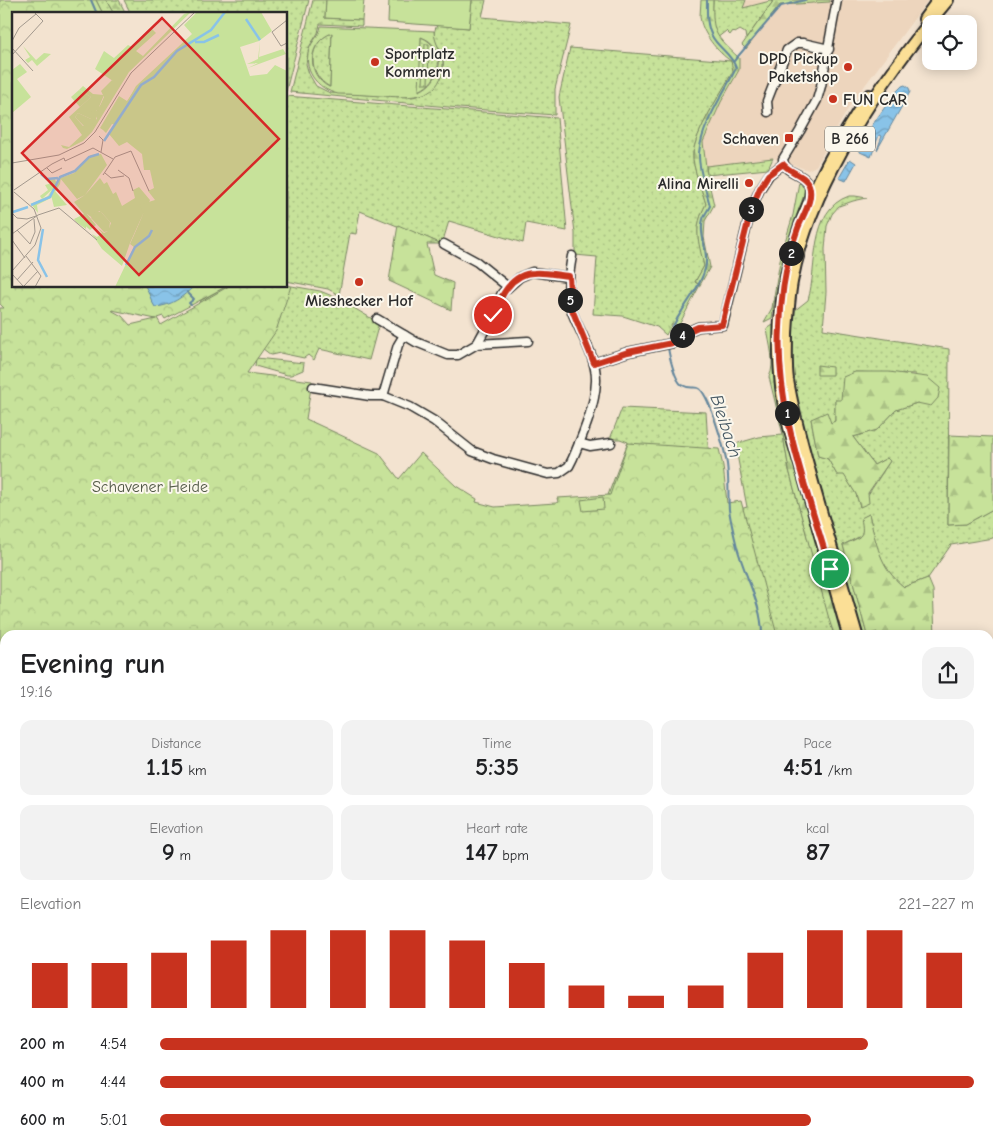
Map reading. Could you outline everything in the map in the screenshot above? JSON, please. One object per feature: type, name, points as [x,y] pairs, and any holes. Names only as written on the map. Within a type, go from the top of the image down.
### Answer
[{"type":"main road","name":"B 266","points":[[847,630],[792,437],[783,398],[780,376],[780,330],[787,266],[794,239],[832,153],[848,126],[938,0]]},
{"type":"main road","name":"B 266","points":[[856,630],[801,440],[792,401],[786,354],[790,293],[796,263],[808,225],[838,160],[878,92],[924,29],[948,0]]},
{"type":"street","points":[[810,202],[810,187],[805,179],[786,168],[783,164],[784,154],[800,131],[816,100],[829,48],[837,0]]},
{"type":"street","points":[[768,112],[767,101],[787,50],[797,43],[829,48]]},
{"type":"street","points":[[594,363],[628,352],[670,344],[692,329],[722,325],[751,210],[760,188],[768,175],[783,164]]},
{"type":"street","points":[[444,244],[477,262],[508,286]]},
{"type":"street","points":[[312,387],[370,396],[383,396],[410,407],[434,421],[472,451],[493,459],[548,474],[559,473],[569,466],[580,443],[594,400],[596,381],[594,363],[571,307],[569,276],[572,256]]},
{"type":"street","points":[[477,344],[493,315],[502,293],[520,277],[532,272],[569,276]]},
{"type":"street","points":[[377,319],[404,335],[448,355],[458,355],[477,344],[528,341]]},
{"type":"street","points":[[383,396],[398,344],[404,335]]},
{"type":"street","points":[[580,443],[590,446],[611,443]]},
{"type":"shaded area","points":[[746,0],[772,0],[742,8]]},
{"type":"shaded area","points":[[830,0],[928,0],[849,107],[816,166],[808,170],[773,158],[706,166],[703,142],[721,102],[739,70],[739,58],[780,5],[830,2]]},
{"type":"green space","name":"Schavener Heide","points":[[0,0],[96,0],[102,12],[12,12],[12,288],[223,288],[165,319],[163,316],[157,318],[161,325],[226,288],[288,288],[288,286],[291,286],[276,331],[247,373],[312,381],[306,419],[379,453],[399,479],[421,453],[456,486],[477,499],[476,502],[495,507],[556,503],[558,502],[557,498],[610,495],[628,443],[719,449],[727,503],[741,501],[776,630],[0,630],[0,308],[4,308],[0,304]],"holes":[[[111,310],[156,319],[130,325],[122,316]]]},
{"type":"green space","points":[[96,0],[106,0],[113,12],[102,12]]},
{"type":"green space","points":[[106,0],[119,0],[125,12],[113,12]]},
{"type":"green space","points":[[124,0],[309,0],[288,83],[288,12],[130,12]]},
{"type":"green space","points":[[313,0],[326,0],[325,18],[362,20],[362,26],[320,24],[318,33],[309,47],[306,64],[309,74],[316,86],[330,93],[412,97],[425,93],[436,84],[442,72],[442,53],[434,35],[437,25],[469,28],[472,0],[486,0],[482,17],[571,25],[555,89],[555,115],[290,92]]},
{"type":"green space","points":[[326,0],[364,0],[362,20],[325,18]]},
{"type":"green space","points":[[389,0],[472,0],[469,28],[388,22]]},
{"type":"green space","points":[[701,0],[713,0],[714,27],[720,39],[739,58],[739,70],[721,102],[703,142],[707,175],[714,205],[705,221],[704,237],[710,267],[700,285],[695,282],[704,266],[698,227],[706,204],[693,155],[703,124],[733,71],[731,61],[716,47],[703,29],[700,16]]},
{"type":"green space","points":[[713,0],[746,0],[743,8],[774,0],[746,39],[745,33],[740,30],[735,33],[733,31],[730,35],[726,31],[717,38],[712,20]]},
{"type":"green space","points":[[774,0],[830,0],[830,2],[780,5],[746,49],[742,45]]},
{"type":"green space","name":"Sportplatz Kommern","points":[[321,26],[434,31],[443,62],[440,78],[436,86],[429,92],[420,95],[338,94],[330,91],[318,83],[309,70],[308,55],[310,47]],"holes":[[[332,33],[330,87],[329,87],[316,75],[312,59],[318,44],[324,37]],[[421,37],[430,42],[435,48],[439,56],[439,64],[433,80],[419,91]]]},
{"type":"green space","points":[[332,33],[330,87],[322,82],[317,75],[313,59],[314,51],[318,44],[324,37]]},
{"type":"green space","points":[[421,37],[435,49],[438,65],[432,80],[426,87],[418,91]]},
{"type":"green space","points":[[425,44],[429,44],[428,84],[423,84]]},
{"type":"green space","points":[[570,48],[731,61],[734,71],[703,124],[693,155],[706,204],[698,228],[704,266],[695,282],[700,285],[679,325],[672,324],[666,335],[657,327],[623,316],[593,314],[597,257],[575,255],[575,233],[559,97]]},
{"type":"green space","points":[[288,96],[557,118],[567,231],[526,223],[523,243],[449,221],[442,244],[360,211],[356,234],[350,233],[339,295],[328,289],[288,281]]},
{"type":"green space","points":[[773,158],[768,169],[707,175],[706,166]]},
{"type":"green space","points":[[799,182],[804,185],[804,195],[785,250],[772,318],[764,322],[772,308],[781,255],[793,215]]},
{"type":"green space","points":[[849,196],[867,198],[839,206],[832,214],[827,226],[825,249],[826,292],[823,329],[949,349],[948,525],[966,524],[993,509],[993,538],[951,545],[928,578],[904,587],[884,563],[869,514],[862,518],[863,530],[860,536],[843,545],[866,630],[861,630],[820,492],[802,425],[794,380],[792,334],[794,311],[808,300],[817,241],[827,214],[836,203]],"holes":[[[855,372],[915,374],[917,403],[896,410],[877,430],[853,437],[874,465],[887,458],[890,461],[860,507],[856,494],[844,474],[837,475],[828,459],[818,456],[811,419],[831,423],[835,421],[835,400],[841,401]]]},
{"type":"green space","points":[[398,225],[442,244],[427,244],[434,275],[453,283],[451,310],[389,281]]},
{"type":"green space","points":[[288,285],[320,291],[337,298],[379,323],[369,360],[319,349],[314,360],[308,355],[304,358],[280,353],[271,355],[200,301],[223,288],[288,288]]},
{"type":"green space","points":[[773,325],[776,383],[786,434],[843,630],[832,630],[789,470],[769,377],[772,360],[767,329]]},
{"type":"green space","points":[[256,358],[304,363],[303,370],[287,375],[255,366]]},
{"type":"green space","points":[[817,365],[832,367],[832,375],[817,375]]},
{"type":"green space","points":[[855,372],[889,372],[927,377],[940,388],[938,398],[931,406],[917,403],[896,410],[877,430],[853,437],[874,465],[887,458],[890,461],[868,493],[869,503],[860,507],[856,494],[844,475],[837,475],[828,459],[818,456],[811,419],[827,412],[831,423],[835,421],[835,400],[841,400],[843,377]]},
{"type":"green space","points":[[622,408],[706,412],[708,445],[718,470],[638,512],[608,495],[628,442],[620,439],[610,439]]},
{"type":"green space","points":[[783,435],[789,470],[833,630],[763,630],[727,513],[747,507],[735,444],[759,437]]},
{"type":"green space","points":[[949,435],[993,437],[993,509],[966,524],[948,525]]},
{"type":"green space","points":[[603,497],[604,509],[583,511],[581,500]]},
{"type":"green space","points":[[869,514],[880,554],[889,572],[896,580],[904,587],[928,578],[933,590],[935,630],[866,630],[843,545],[858,538],[862,533],[861,518]]},
{"type":"water","points":[[905,85],[909,88],[910,92],[877,150],[882,136],[879,135],[871,157],[860,152],[864,139],[875,121],[897,91]]},
{"type":"water","points":[[850,159],[856,163],[846,181],[839,178]]},
{"type":"water","points":[[146,288],[192,288],[176,300],[166,305],[155,307]]},
{"type":"waterway","points":[[91,0],[96,12]]},
{"type":"waterway","name":"Bleibach","points":[[668,342],[675,323],[697,288],[705,269],[706,256],[702,225],[710,206],[701,173],[699,153],[704,131],[736,68],[710,32],[707,18],[707,0]]},
{"type":"waterway","points":[[734,61],[781,6],[805,0]]},
{"type":"waterway","points":[[187,292],[194,299],[189,303],[191,305]]},
{"type":"waterway","name":"Bleibach","points":[[668,347],[679,383],[701,390],[708,402],[716,424],[727,464],[729,510],[737,547],[759,612],[762,630]]},
{"type":"place","name":"Sportplatz Kommern","points":[[375,62]]},
{"type":"place","name":"DPD Pickup Paketshop","points":[[848,67]]},
{"type":"place","name":"FUN CAR","points":[[833,99]]},
{"type":"place","name":"Schaven","points":[[789,138]]},
{"type":"place","name":"Alina Mirelli","points":[[749,183]]},
{"type":"place","name":"Mieshecker Hof","points":[[359,282]]},
{"type":"route","points":[[493,315],[502,293],[508,286],[520,277],[532,272],[569,276],[568,284],[571,307],[594,363],[628,352],[672,343],[687,332],[698,327],[722,325],[751,210],[760,188],[768,175],[783,164],[786,168],[805,179],[810,187],[810,202],[794,239],[782,294],[779,351],[780,376],[792,437],[830,569]]}]
